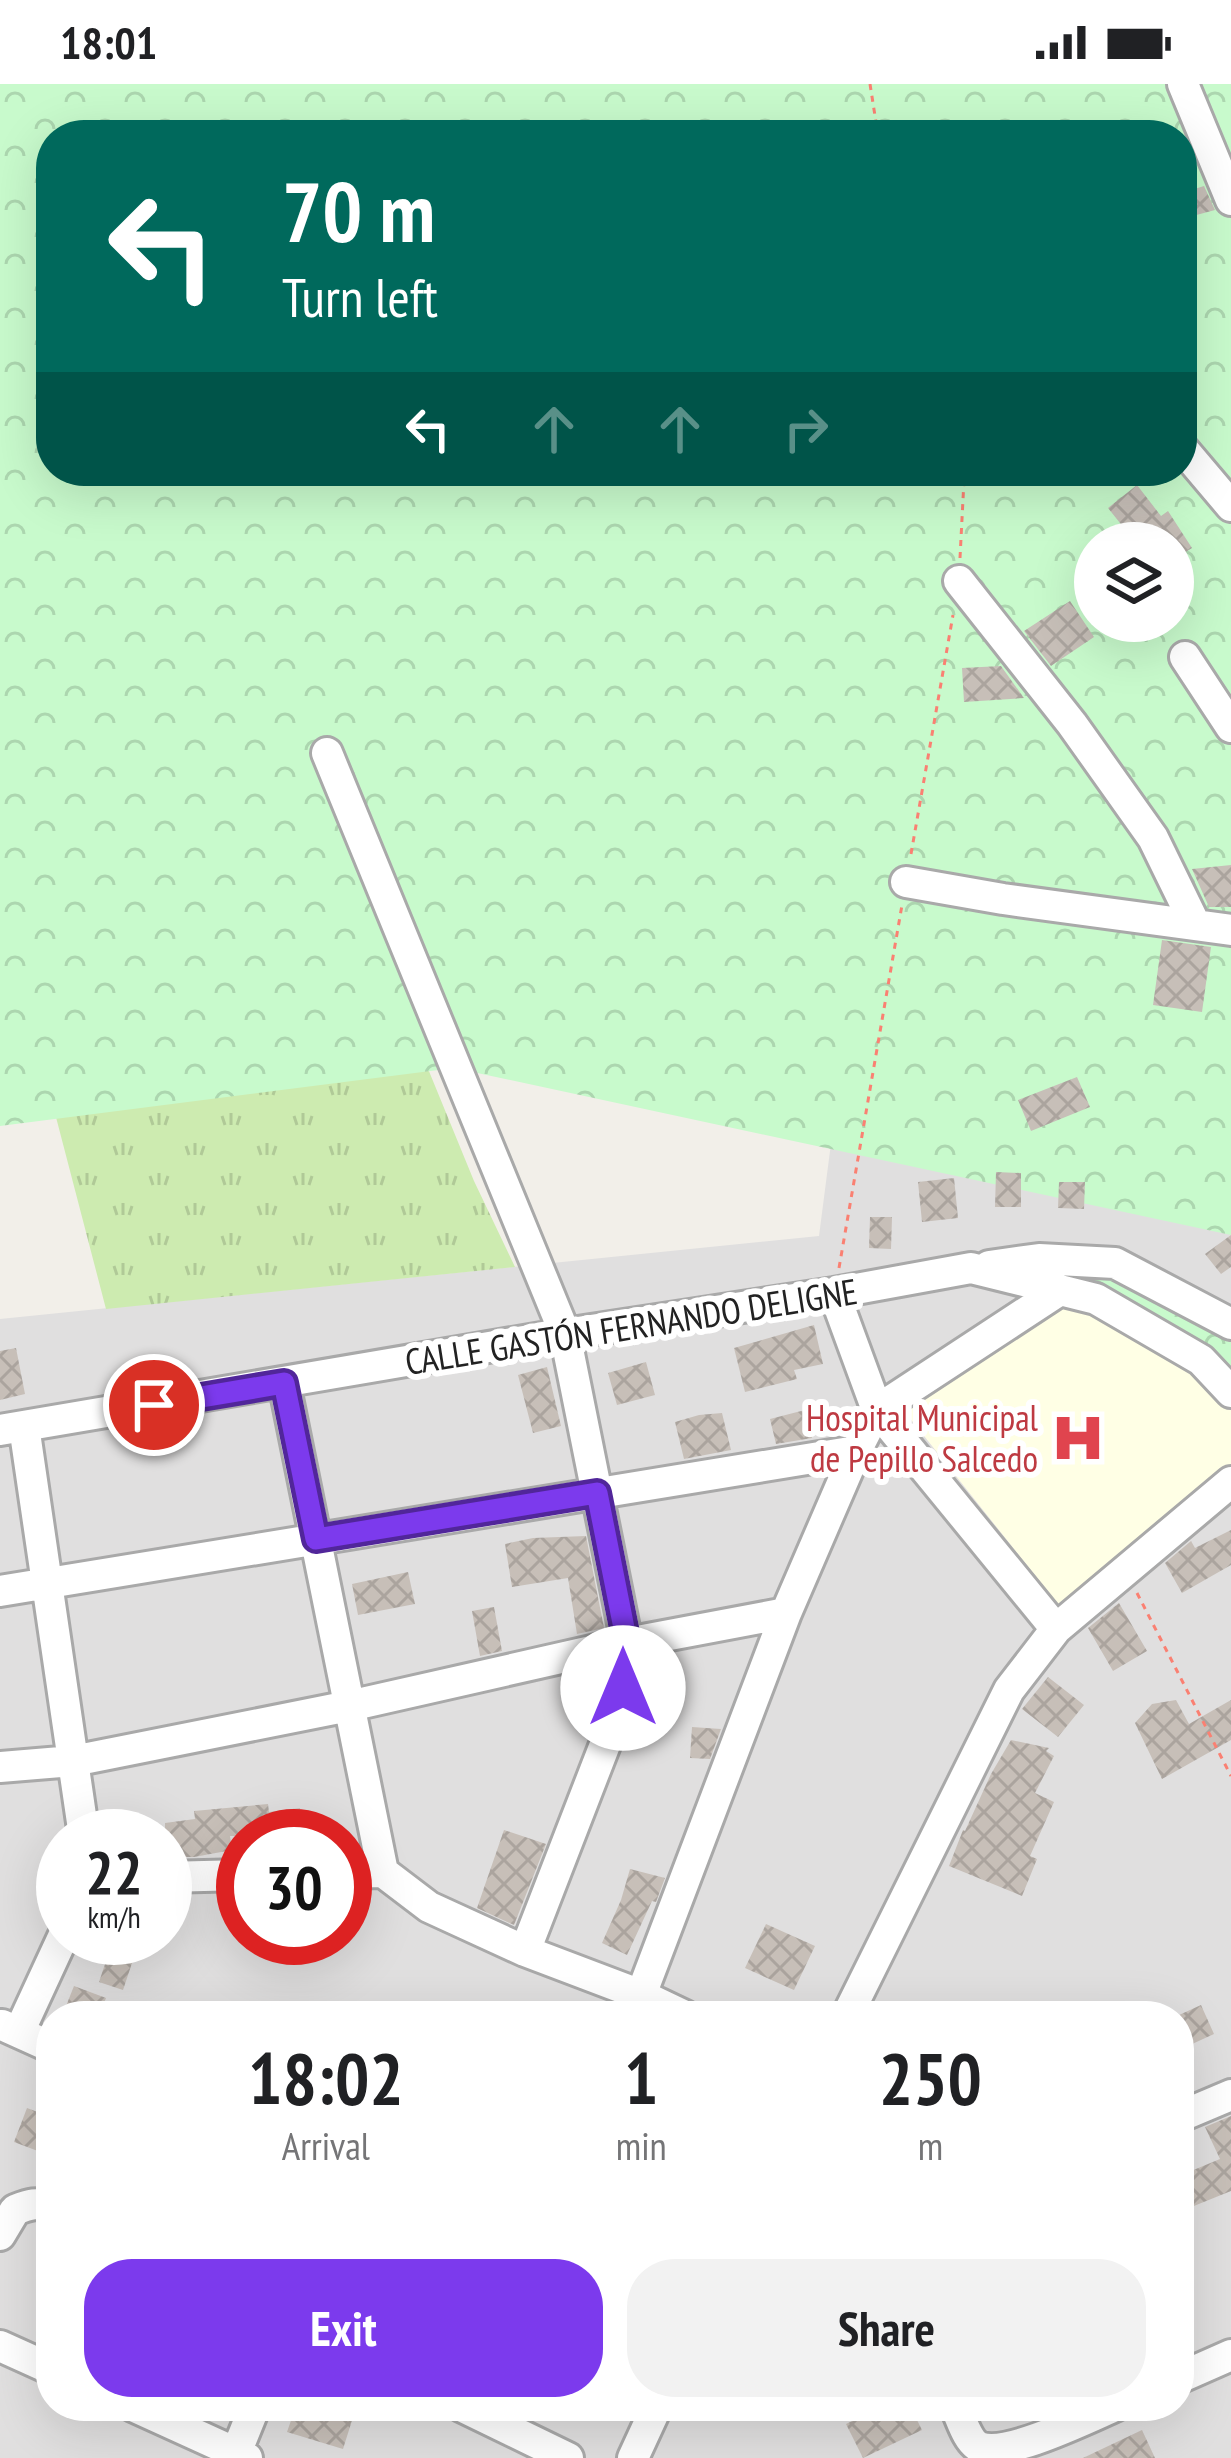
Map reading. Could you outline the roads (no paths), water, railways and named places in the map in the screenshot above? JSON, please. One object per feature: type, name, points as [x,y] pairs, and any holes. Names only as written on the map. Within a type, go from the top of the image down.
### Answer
[{"type":"street","points":[[1183,84],[1231,200]]},
{"type":"street","points":[[1197,466],[1231,506]]},
{"type":"street","points":[[959,581],[1072,724],[1153,838],[1195,925]]},
{"type":"street","points":[[1185,657],[1231,727]]},
{"type":"street","points":[[327,753],[565,1334],[627,1643],[623,1688],[606,1742],[525,1951]]},
{"type":"street","points":[[906,882],[1231,930]]},
{"type":"street","points":[[971,1268],[1039,1259],[1115,1263],[1231,1324]]},
{"type":"street","name":"CALLE GASTÓN FERNANDO DELIGNE","points":[[12,1428],[971,1268],[1096,1299],[1201,1360],[1231,1392]]},
{"type":"street","points":[[640,1995],[786,1613],[878,1410],[1060,1290]]},
{"type":"street","points":[[834,1293],[878,1410],[1056,1629]]},
{"type":"street","points":[[284,1383],[383,1872]]},
{"type":"street","points":[[12,1428],[47,1584],[80,1809]]},
{"type":"street","points":[[0,1591],[856,1451]]},
{"type":"street","points":[[854,2001],[1009,1690],[1056,1629],[1231,1482]]},
{"type":"street","points":[[0,1767],[73,1761],[786,1613]]},
{"type":"street","points":[[372,1872],[383,1872],[429,1907],[525,1951],[653,2001]]},
{"type":"street","points":[[9,2028],[46,1965]]},
{"type":"street","points":[[1194,2111],[1231,2095]]},
{"type":"street","points":[[0,2236],[15,2210],[36,2204]]},
{"type":"street","points":[[0,2346],[36,2362]]},
{"type":"street","points":[[1194,2371],[1231,2355]]},
{"type":"street","points":[[166,2421],[242,2455],[251,2421]]},
{"type":"street","points":[[492,2421],[568,2458]]},
{"type":"street","points":[[633,2458],[650,2421]]},
{"type":"street","points":[[962,2421],[978,2447],[1020,2453],[1085,2421]]},
{"type":"place","name":"Hospital Municipal de Pepillo Salcedo","points":[[1078,1438]]}]
